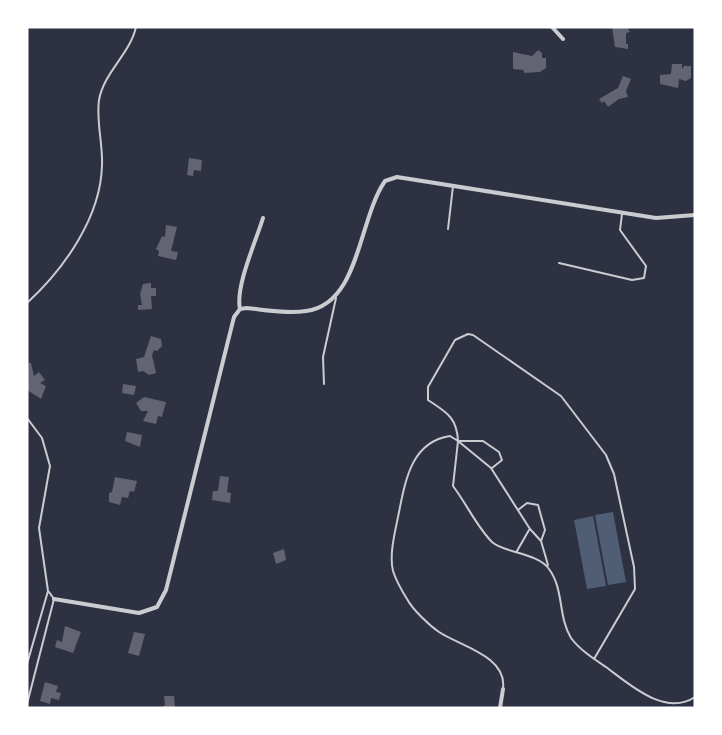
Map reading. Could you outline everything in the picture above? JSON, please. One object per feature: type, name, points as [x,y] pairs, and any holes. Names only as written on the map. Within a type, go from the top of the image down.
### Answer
[{"type":"street","points":[[552,27],[563,39]]},
{"type":"street","points":[[240,309],[304,312],[321,307],[336,298],[349,276],[366,218],[385,181],[397,177],[656,218],[695,215]]},
{"type":"street","points":[[54,599],[139,613],[153,610],[160,603],[166,590],[231,328],[240,309],[238,302],[241,288],[263,218]]},
{"type":"street","points":[[500,708],[503,689]]},
{"type":"lane","points":[[27,303],[46,286],[92,213],[102,167],[99,100],[109,75],[132,43],[136,27]]},
{"type":"lane","points":[[448,229],[453,186]]},
{"type":"lane","points":[[559,263],[633,280],[644,278],[646,266],[620,230],[623,211]]},
{"type":"lane","points":[[324,384],[323,357],[336,298]]},
{"type":"lane","points":[[548,567],[517,550],[494,543],[453,486],[453,466],[458,441],[456,422],[451,415],[428,400],[428,387],[455,339],[468,334],[561,396],[606,455],[619,497],[634,567],[635,589],[594,659]]},
{"type":"lane","points":[[27,418],[42,438],[50,466],[39,528],[48,591],[27,664]]},
{"type":"lane","points":[[503,689],[501,671],[494,662],[438,631],[408,602],[393,569],[394,527],[408,469],[422,449],[438,438],[450,436],[491,468],[530,529],[541,540],[548,567],[556,582],[562,616],[571,638],[594,659],[642,693],[666,702],[688,702],[695,697]]},
{"type":"lane","points":[[458,441],[483,441],[499,452],[502,460],[491,468]]},
{"type":"lane","points":[[518,510],[527,503],[538,505],[545,530],[541,540]]},
{"type":"lane","points":[[517,550],[530,529]]},
{"type":"lane","points":[[27,704],[54,599],[48,591]]},
{"type":"water","points":[[613,512],[626,582],[608,585],[595,515]]},
{"type":"water","points":[[593,516],[606,586],[587,589],[574,520]]},
{"type":"building","points":[[612,27],[627,27],[630,32],[626,33],[628,49],[615,47]]},
{"type":"building","points":[[538,50],[542,53],[542,58],[546,58],[546,68],[540,72],[524,73],[523,68],[523,70],[513,69],[513,52],[532,56]]},
{"type":"building","points":[[672,64],[682,64],[682,69],[684,66],[691,66],[691,78],[686,81],[679,79],[678,88],[660,84],[660,75],[671,74]]},
{"type":"building","points":[[623,76],[631,79],[626,91],[628,97],[619,99],[608,107],[604,101],[602,103],[599,99],[618,88]]},
{"type":"building","points":[[189,158],[202,160],[201,171],[194,170],[193,176],[187,175]]},
{"type":"building","points":[[166,225],[177,227],[171,251],[178,252],[176,260],[158,256],[159,251],[156,249],[162,236],[165,237]]},
{"type":"building","points":[[151,283],[151,288],[156,288],[156,296],[151,296],[152,309],[138,310],[138,305],[142,305],[140,294],[143,284]]},
{"type":"building","points":[[151,336],[161,339],[162,346],[157,351],[154,350],[152,355],[156,373],[149,375],[143,371],[138,372],[136,359],[144,357]]},
{"type":"building","points":[[27,363],[31,363],[34,376],[39,372],[45,380],[40,383],[46,386],[41,399],[27,390]]},
{"type":"building","points":[[123,384],[136,386],[134,395],[122,393]]},
{"type":"building","points":[[144,397],[166,402],[162,417],[158,416],[156,424],[143,421],[148,411],[141,411],[136,403]]},
{"type":"building","points":[[127,432],[142,435],[140,447],[125,441]]},
{"type":"building","points":[[220,476],[229,477],[227,492],[231,493],[230,503],[212,500],[213,491],[218,491]]},
{"type":"building","points":[[115,477],[137,481],[134,492],[130,491],[128,498],[122,497],[120,505],[109,502],[109,493],[112,492]]},
{"type":"building","points":[[284,549],[286,560],[276,564],[273,553]]},
{"type":"building","points":[[65,626],[81,632],[73,653],[55,647],[57,640],[62,642]]},
{"type":"building","points":[[134,632],[145,634],[139,656],[128,653]]},
{"type":"building","points":[[45,682],[58,686],[56,692],[61,693],[59,700],[51,698],[50,704],[40,701]]},
{"type":"building","points":[[164,696],[174,696],[175,708],[161,708],[165,705]]}]
